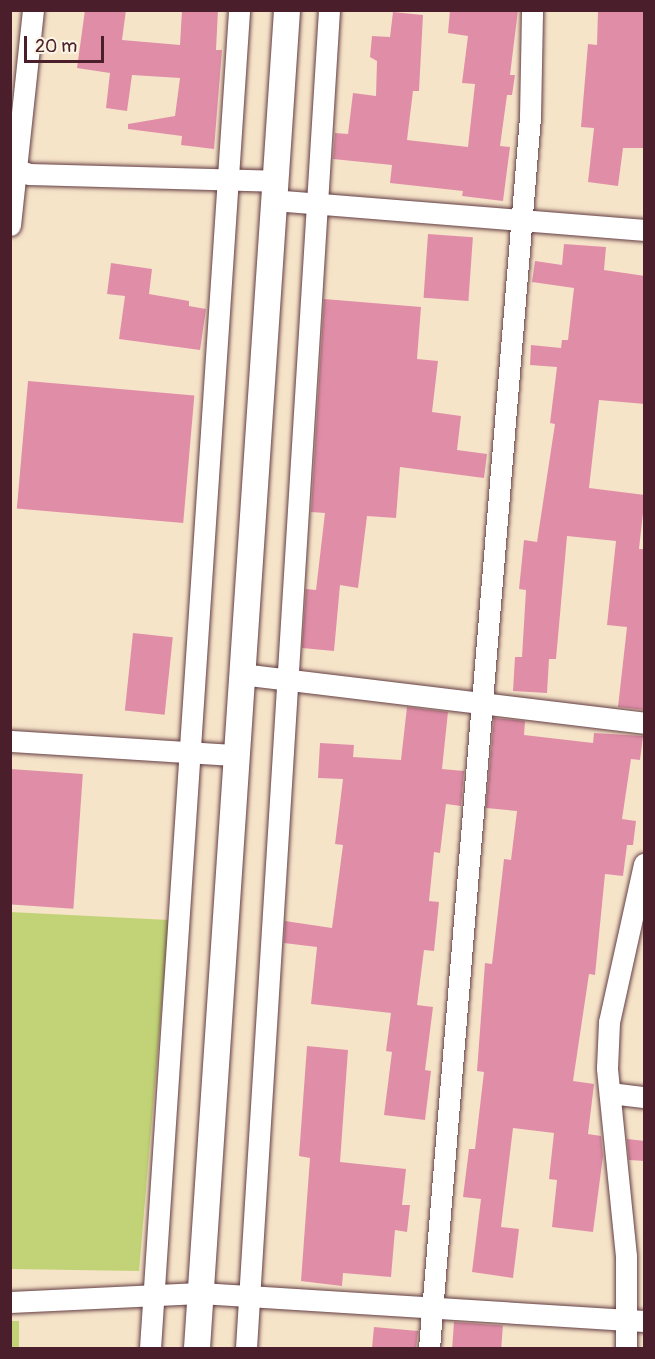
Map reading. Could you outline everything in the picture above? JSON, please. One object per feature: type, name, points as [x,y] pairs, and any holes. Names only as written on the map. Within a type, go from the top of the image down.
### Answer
[{"type":"street","points":[[10,225],[13,168],[33,10]]},
{"type":"street","points":[[150,1348],[239,10]]},
{"type":"street","points":[[197,1348],[235,755],[287,10]]},
{"type":"street","points":[[246,1348],[285,680],[329,10]]},
{"type":"street","points":[[429,1348],[522,219],[532,10]]},
{"type":"street","points":[[13,168],[29,174],[228,180],[316,205],[645,230]]},
{"type":"street","points":[[241,674],[645,723]]},
{"type":"street","points":[[10,741],[235,755]]},
{"type":"street","points":[[626,1348],[636,1321],[626,1256],[610,1093],[609,1022],[645,864]]},
{"type":"street","points":[[610,1093],[645,1097]]},
{"type":"street","points":[[10,1302],[200,1293],[636,1321]]},
{"type":"green space","points":[[10,912],[169,920],[139,1271],[11,1269]]},
{"type":"green space","points":[[11,1321],[19,1321],[19,1348],[11,1348]]},
{"type":"building","points":[[85,10],[126,10],[122,40],[180,45],[182,10],[218,10],[216,50],[222,50],[214,149],[181,145],[182,136],[128,129],[128,124],[175,116],[180,78],[132,75],[127,111],[106,108],[110,73],[77,68]]},
{"type":"building","points":[[450,10],[518,10],[510,75],[515,75],[512,95],[507,95],[500,146],[510,147],[503,201],[462,196],[463,191],[390,183],[392,165],[333,159],[335,133],[348,134],[353,93],[376,96],[377,61],[370,57],[372,36],[390,37],[393,12],[423,15],[419,91],[413,91],[407,140],[468,147],[475,84],[462,83],[468,36],[448,33]]},
{"type":"building","points":[[598,10],[645,10],[645,148],[623,148],[618,186],[588,182],[594,128],[581,127],[588,44],[597,45]]},
{"type":"building","points":[[428,234],[473,237],[468,301],[424,298]]},
{"type":"building","points":[[564,244],[606,247],[604,270],[645,276],[645,404],[599,400],[589,488],[645,495],[639,549],[645,549],[645,710],[618,707],[627,627],[607,625],[616,541],[567,536],[556,659],[549,659],[547,693],[513,691],[515,657],[522,657],[526,590],[519,589],[524,540],[537,542],[555,424],[550,423],[557,367],[530,365],[531,345],[561,348],[562,340],[568,340],[574,288],[532,282],[535,261],[562,265]]},
{"type":"building","points":[[111,263],[152,269],[149,294],[189,301],[189,306],[206,309],[200,350],[119,339],[125,296],[107,294]]},
{"type":"building","points":[[324,299],[421,307],[417,359],[438,361],[432,412],[461,416],[457,450],[487,454],[484,478],[400,467],[396,518],[367,516],[358,588],[340,585],[334,651],[302,648],[306,589],[316,590],[325,513],[311,512]]},
{"type":"building","points":[[28,381],[194,396],[183,523],[17,509]]},
{"type":"building","points":[[133,633],[173,637],[165,715],[125,711]]},
{"type":"building","points":[[407,707],[448,712],[442,769],[464,771],[461,806],[446,804],[440,853],[434,852],[429,901],[439,902],[434,951],[424,950],[417,1005],[433,1007],[425,1070],[431,1071],[425,1120],[384,1115],[392,1052],[386,1051],[391,1013],[311,1004],[317,947],[284,943],[285,921],[332,928],[343,845],[335,844],[343,779],[318,778],[320,743],[354,745],[353,757],[401,760]]},
{"type":"building","points":[[494,718],[525,721],[524,735],[593,743],[594,733],[643,736],[640,760],[631,759],[622,819],[636,821],[633,845],[627,845],[623,876],[605,874],[595,975],[589,974],[573,1081],[594,1084],[588,1134],[601,1136],[603,1156],[593,1232],[552,1227],[557,1180],[549,1179],[554,1133],[513,1128],[501,1227],[519,1229],[513,1278],[472,1272],[481,1199],[463,1197],[469,1149],[475,1149],[484,1072],[477,1071],[485,963],[492,964],[504,859],[511,860],[517,811],[486,808]]},
{"type":"building","points":[[10,769],[83,774],[73,909],[10,904]]},
{"type":"building","points":[[307,1046],[348,1050],[340,1162],[406,1169],[402,1205],[410,1205],[407,1232],[395,1230],[391,1277],[343,1273],[342,1286],[301,1281],[310,1158],[299,1156]]},
{"type":"building","points":[[627,1139],[645,1141],[645,1161],[629,1160]]},
{"type":"building","points":[[454,1322],[503,1325],[501,1348],[452,1348]]},
{"type":"building","points":[[374,1327],[418,1331],[416,1348],[372,1348]]}]
